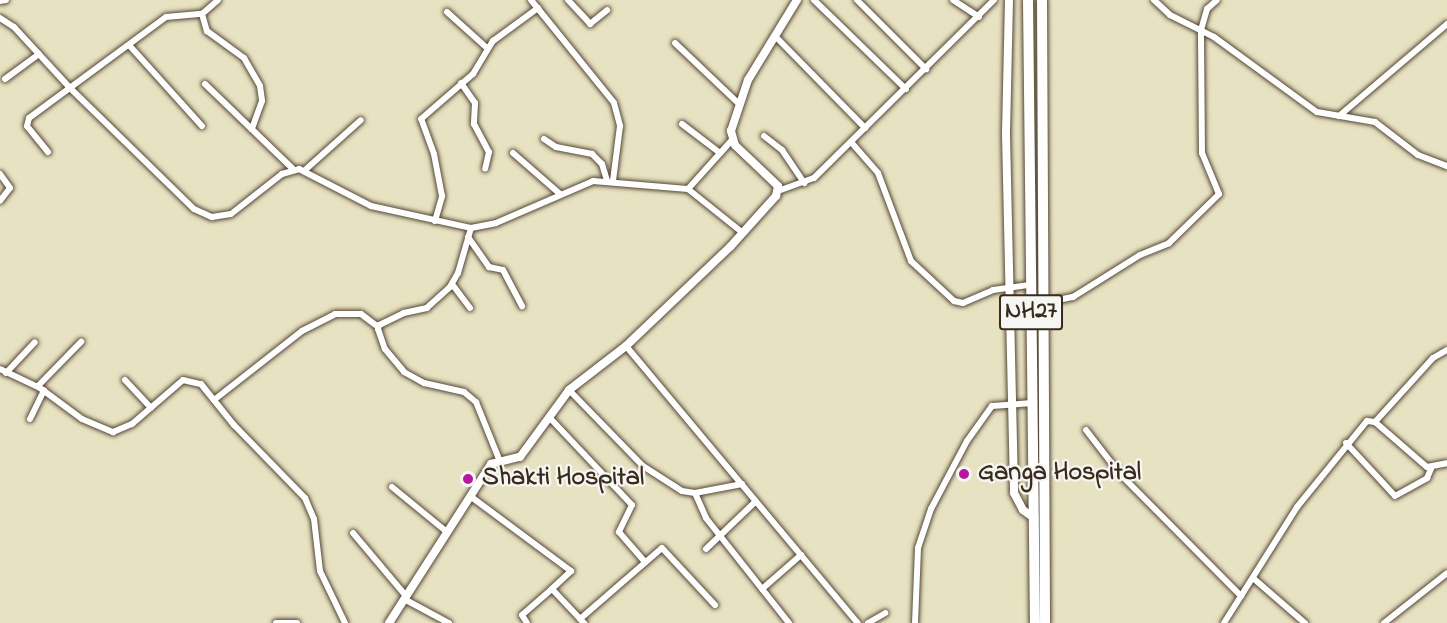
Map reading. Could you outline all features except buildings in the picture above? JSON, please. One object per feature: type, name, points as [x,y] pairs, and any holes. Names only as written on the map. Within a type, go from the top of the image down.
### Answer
[{"type":"highway","name":"NH27","points":[[1028,0],[1035,623]]},
{"type":"highway","name":"NH27","points":[[1042,0],[1045,623]]},
{"type":"street","points":[[0,1],[6,0]]},
{"type":"street","points":[[48,152],[25,123],[173,14],[202,14],[218,0]]},
{"type":"street","points":[[531,0],[614,103],[620,126],[610,181]]},
{"type":"street","points":[[568,0],[590,24],[607,10]]},
{"type":"street","points":[[688,189],[732,140],[739,104],[797,0]]},
{"type":"street","points":[[814,0],[906,88]]},
{"type":"street","points":[[857,0],[926,69]]},
{"type":"street","points":[[952,0],[979,17]]},
{"type":"street","points":[[389,623],[491,464],[499,459],[520,457],[569,390],[626,346],[743,232],[778,191],[814,178],[994,0]]},
{"type":"street","points":[[1009,0],[1007,21],[1008,288],[1014,493],[1023,510],[1034,518]]},
{"type":"street","points":[[1154,0],[1170,15],[1201,30],[1317,112],[1375,122],[1418,155],[1446,165]]},
{"type":"street","points":[[1044,303],[1073,297],[1140,255],[1169,243],[1220,194],[1202,159],[1201,30],[1207,9],[1217,0]]},
{"type":"street","points":[[435,222],[442,196],[434,154],[420,122],[478,67],[487,48],[538,8]]},
{"type":"street","points":[[447,12],[487,48]]},
{"type":"street","points":[[202,14],[207,31],[244,58],[260,86],[263,96],[252,129]]},
{"type":"street","points":[[0,18],[14,27],[70,88],[204,214],[222,217],[231,214],[292,169]]},
{"type":"street","points":[[1339,116],[1447,24]]},
{"type":"street","points":[[775,36],[865,128]]},
{"type":"street","points":[[675,43],[739,104]]},
{"type":"street","points":[[129,45],[202,126]]},
{"type":"street","points":[[5,79],[39,54]]},
{"type":"street","points":[[461,83],[475,103],[474,124],[489,152],[484,170]]},
{"type":"street","points":[[205,84],[292,169],[304,171],[371,206],[435,222],[471,228],[496,223],[586,182],[610,181],[688,189],[743,232]]},
{"type":"street","points":[[304,171],[362,120]]},
{"type":"street","points":[[682,124],[720,153]]},
{"type":"street","points":[[764,136],[782,150],[804,183]]},
{"type":"street","points":[[544,139],[556,147],[597,157],[610,181]]},
{"type":"street","points":[[732,140],[778,191]]},
{"type":"street","points":[[851,142],[878,173],[911,261],[959,303],[1008,288],[1030,285]]},
{"type":"street","points":[[513,153],[560,194]]},
{"type":"street","points":[[0,174],[10,188],[0,201]]},
{"type":"street","points":[[378,327],[408,312],[427,308],[452,284],[471,228]]},
{"type":"street","points":[[468,237],[489,267],[503,270],[522,306]]},
{"type":"street","points":[[452,284],[470,308]]},
{"type":"street","points":[[214,400],[302,331],[335,314],[361,314],[378,327],[385,349],[404,372],[424,383],[465,392],[476,402],[499,459]]},
{"type":"street","points":[[35,342],[3,371],[41,388],[82,419],[113,432],[122,430],[187,379],[201,384],[304,498],[314,519],[320,571],[345,623]]},
{"type":"street","points":[[30,420],[41,388],[81,342]]},
{"type":"street","points":[[626,346],[858,623]]},
{"type":"street","points":[[1375,422],[1433,358],[1447,350]]},
{"type":"street","points":[[125,380],[151,408]]},
{"type":"street","points":[[569,390],[643,466],[682,491],[695,492],[742,484]]},
{"type":"street","points":[[915,623],[918,548],[931,509],[967,441],[992,406],[1033,403]]},
{"type":"street","points":[[549,417],[632,505],[619,532],[645,562]]},
{"type":"street","points":[[1224,623],[1297,507],[1346,443],[1368,421],[1375,422],[1431,469]]},
{"type":"street","points":[[1086,430],[1120,474],[1241,596]]},
{"type":"street","points":[[1346,443],[1395,496],[1427,478],[1431,469],[1447,463]]},
{"type":"street","points":[[392,487],[447,532]]},
{"type":"street","points":[[695,492],[706,518],[789,623]]},
{"type":"street","points":[[470,496],[571,571],[522,615],[527,623]]},
{"type":"street","points":[[706,549],[756,501]]},
{"type":"street","points":[[353,533],[405,597],[449,623]]},
{"type":"street","points":[[552,590],[582,621],[662,548],[715,605]]},
{"type":"street","points":[[762,589],[801,555]]},
{"type":"street","points":[[1384,623],[1447,573]]},
{"type":"street","points":[[1253,578],[1305,623]]},
{"type":"street","points":[[868,623],[885,613]]},
{"type":"street","points":[[276,623],[297,623]]},
{"type":"place","name":"Ganga Hospital","points":[[964,474]]},
{"type":"place","name":"Shakti Hospital","points":[[468,479]]}]
